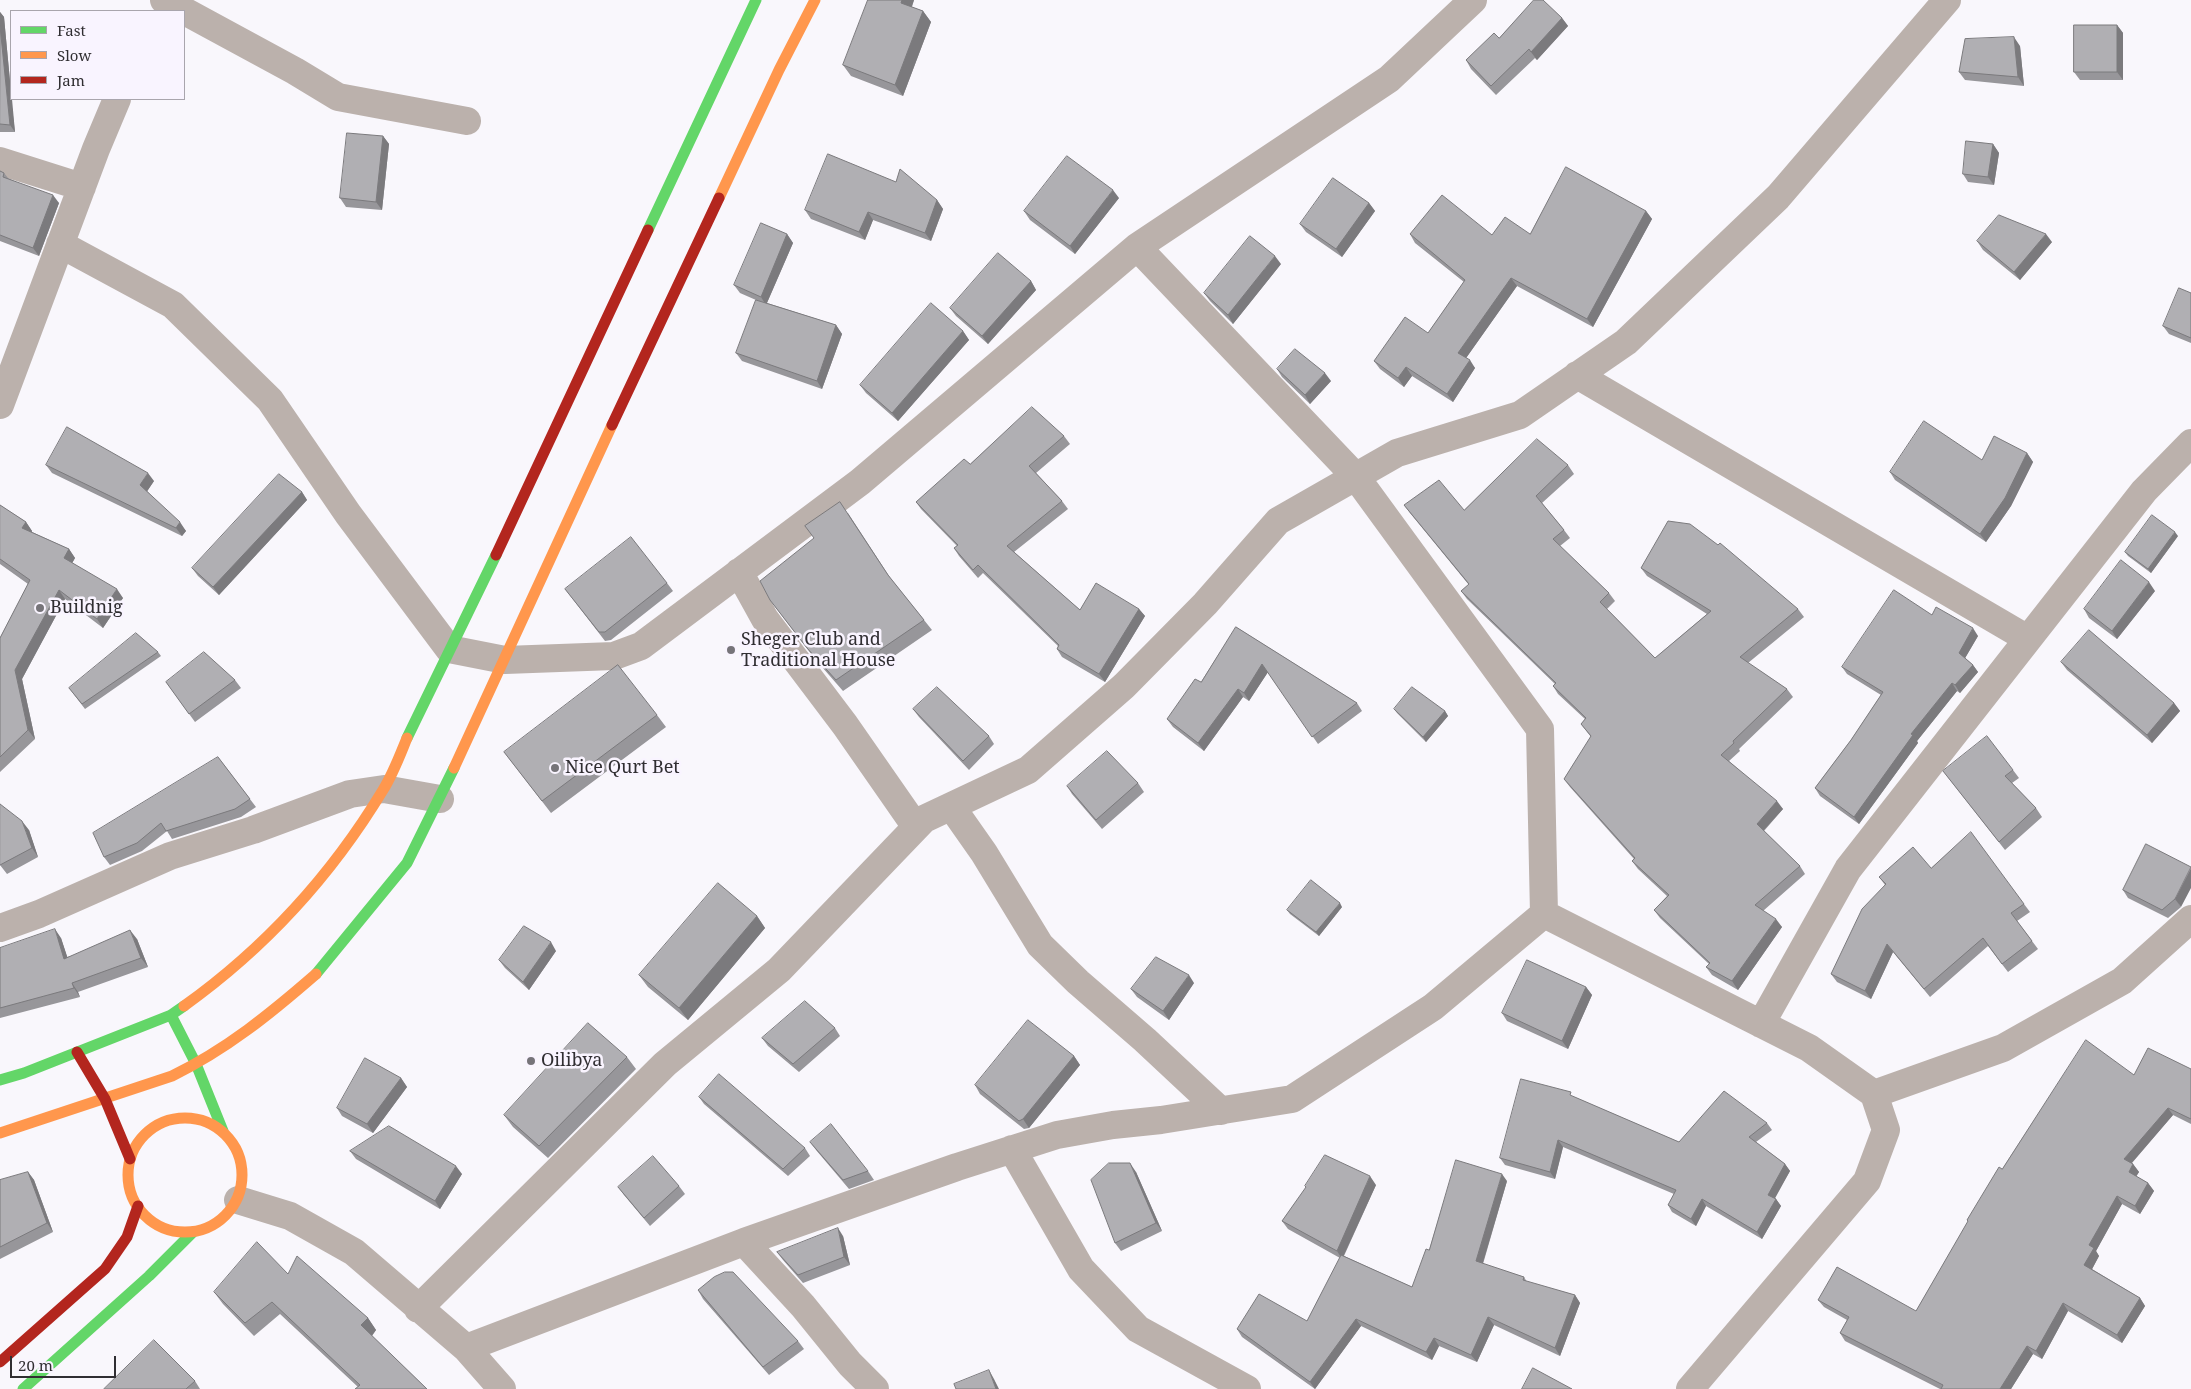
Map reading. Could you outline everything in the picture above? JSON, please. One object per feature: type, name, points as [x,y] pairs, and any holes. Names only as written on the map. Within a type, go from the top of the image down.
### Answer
[{"type":"main road","points":[[0,1080],[24,1073],[171,1015],[219,981],[277,929],[324,877],[384,789],[449,649],[488,572],[756,0]]},
{"type":"main road","points":[[0,1133],[172,1076],[196,1064],[263,1020],[320,971],[407,863],[440,799],[505,660],[532,594],[779,70],[815,0]]},
{"type":"main road","points":[[171,1015],[196,1064],[223,1131],[235,1146],[242,1164],[243,1182],[238,1200],[226,1215],[211,1226],[193,1232],[174,1231],[156,1225],[141,1212],[131,1196],[127,1178],[130,1159],[138,1142],[152,1128],[169,1120],[188,1118],[207,1122],[223,1131]]},
{"type":"main road","points":[[77,1052],[105,1099],[130,1159]]},
{"type":"main road","points":[[0,1362],[105,1269],[127,1237],[138,1206]]},
{"type":"main road","points":[[23,1389],[149,1276],[193,1232]]},
{"type":"street","points":[[164,0],[182,10]]},
{"type":"street","points":[[60,244],[173,305],[270,400],[348,514],[449,649],[505,660],[614,656],[641,646],[860,482],[1137,247],[1388,79],[1473,0]]},
{"type":"street","points":[[418,1309],[665,1064],[779,970],[924,818],[1028,770],[1124,686],[1205,604],[1278,521],[1397,453],[1520,415],[1626,342],[1778,197],[1947,0]]},
{"type":"street","points":[[185,11],[295,71],[338,97],[467,121]]},
{"type":"street","points":[[0,405],[117,100]]},
{"type":"street","points":[[0,161],[82,187]]},
{"type":"street","points":[[1137,247],[1356,476],[1540,729],[1544,914]]},
{"type":"street","points":[[1578,375],[2028,639]]},
{"type":"street","points":[[1760,1024],[1848,869],[2144,491],[2191,443]]},
{"type":"street","points":[[739,572],[765,619],[878,770],[916,827]]},
{"type":"street","points":[[0,928],[39,914],[170,856],[253,830],[350,794],[384,789],[440,799]]},
{"type":"street","points":[[951,806],[984,853],[1040,945],[1078,982],[1145,1040],[1221,1111]]},
{"type":"street","points":[[1544,914],[1809,1048],[1874,1094],[1886,1130],[1867,1180],[1690,1389]]},
{"type":"street","points":[[466,1348],[744,1242],[1057,1135],[1104,1126],[1221,1111],[1292,1099],[1433,1007],[1544,914]]},
{"type":"street","points":[[1874,1094],[2011,1043],[2122,981],[2191,919]]},
{"type":"street","points":[[1012,1149],[1081,1269],[1138,1329],[1247,1389]]},
{"type":"street","points":[[238,1200],[290,1216],[354,1252],[418,1309],[466,1348],[497,1387]]},
{"type":"street","points":[[744,1242],[803,1306],[850,1364],[875,1389]]},
{"type":"building","points":[[868,0],[902,0],[901,3],[923,11],[895,85],[843,65]]},
{"type":"building","points":[[1534,0],[1543,0],[1562,18],[1531,52],[1529,49],[1491,86],[1466,60],[1494,33],[1499,38]]},
{"type":"building","points":[[2074,25],[2117,25],[2117,72],[2074,72]]},
{"type":"building","points":[[0,26],[10,125],[0,124]]},
{"type":"building","points":[[2014,37],[2018,77],[1959,72],[1965,39]]},
{"type":"building","points":[[347,133],[383,136],[376,202],[340,198]]},
{"type":"building","points":[[1966,141],[1993,144],[1988,177],[1963,174]]},
{"type":"building","points":[[828,154],[896,182],[900,169],[937,200],[925,233],[868,212],[859,232],[805,210]]},
{"type":"building","points":[[1067,156],[1113,190],[1070,246],[1024,211]]},
{"type":"building","points":[[1566,167],[1646,211],[1587,319],[1511,278],[1458,353],[1470,360],[1447,394],[1406,367],[1398,378],[1374,361],[1405,317],[1428,333],[1465,280],[1410,234],[1442,195],[1492,235],[1505,217],[1530,234]]},
{"type":"building","points":[[0,171],[4,173],[3,177],[53,195],[33,248],[0,235]]},
{"type":"building","points":[[1333,178],[1369,203],[1336,249],[1300,224]]},
{"type":"building","points":[[1999,215],[2046,234],[2014,272],[1977,241]]},
{"type":"building","points":[[761,223],[787,234],[761,297],[734,285]]},
{"type":"building","points":[[1250,236],[1275,256],[1228,315],[1204,293]]},
{"type":"building","points":[[998,253],[1031,281],[982,336],[950,308]]},
{"type":"building","points":[[2179,288],[2191,293],[2191,338],[2163,326]]},
{"type":"building","points":[[756,300],[836,325],[817,381],[736,353]]},
{"type":"building","points":[[931,303],[963,331],[892,413],[860,385]]},
{"type":"building","points":[[1295,349],[1325,373],[1305,395],[1277,369]]},
{"type":"building","points":[[1032,407],[1064,436],[1029,466],[1062,501],[1007,546],[1080,610],[1096,583],[1139,609],[1099,674],[1057,649],[1059,645],[978,565],[973,570],[954,548],[958,545],[916,502],[964,459],[970,464]]},
{"type":"building","points":[[1924,421],[1982,460],[1994,436],[2027,453],[2005,498],[1980,534],[1890,472]]},
{"type":"building","points":[[67,427],[148,473],[140,485],[180,522],[176,528],[46,465]]},
{"type":"building","points":[[1537,439],[1568,465],[1536,496],[1564,530],[1553,539],[1609,593],[1600,602],[1655,658],[1711,611],[1641,568],[1668,521],[1690,524],[1718,545],[1720,543],[1798,609],[1740,657],[1787,689],[1721,755],[1777,801],[1757,824],[1800,866],[1755,905],[1776,919],[1732,981],[1706,967],[1710,963],[1654,910],[1669,895],[1632,861],[1635,858],[1564,779],[1591,736],[1581,724],[1586,718],[1553,686],[1556,683],[1461,591],[1469,584],[1404,505],[1439,480],[1464,510]]},
{"type":"building","points":[[279,474],[302,492],[213,587],[192,568]]},
{"type":"building","points":[[840,502],[888,575],[924,620],[836,680],[807,648],[770,600],[760,581],[814,538],[805,526]]},
{"type":"building","points":[[0,505],[26,522],[22,528],[69,549],[64,558],[117,589],[97,619],[59,590],[15,670],[28,730],[0,757],[0,638],[30,580],[0,559]]},
{"type":"building","points":[[2152,515],[2175,532],[2148,569],[2125,552]]},
{"type":"building","points":[[631,537],[667,583],[605,632],[599,632],[565,589]]},
{"type":"building","points":[[2121,560],[2149,582],[2112,631],[2084,609]]},
{"type":"building","points":[[1894,590],[1932,615],[1936,607],[1973,628],[1959,653],[1973,665],[1955,685],[1952,683],[1911,734],[1913,735],[1854,817],[1815,788],[1851,740],[1883,692],[1842,667]]},
{"type":"building","points":[[1236,627],[1357,703],[1312,737],[1262,664],[1244,693],[1238,689],[1198,743],[1167,719],[1195,679],[1201,682]]},
{"type":"building","points":[[2089,630],[2174,703],[2147,735],[2061,662]]},
{"type":"building","points":[[136,633],[158,652],[82,704],[69,688]]},
{"type":"building","points":[[204,652],[235,680],[189,714],[166,682]]},
{"type":"building","points":[[618,665],[657,715],[542,801],[504,752]]},
{"type":"building","points":[[937,687],[989,736],[963,761],[913,709]]},
{"type":"building","points":[[1412,687],[1445,711],[1423,737],[1394,709]]},
{"type":"building","points":[[1987,736],[2013,770],[2005,776],[2036,808],[1999,842],[1943,771]]},
{"type":"building","points":[[1107,751],[1138,783],[1096,820],[1067,786]]},
{"type":"building","points":[[218,757],[250,799],[235,809],[166,831],[161,823],[137,843],[104,857],[93,833]]},
{"type":"building","points":[[0,804],[22,821],[32,848],[0,865]]},
{"type":"building","points":[[1971,832],[2024,904],[2011,913],[2032,941],[2002,964],[1983,938],[1924,989],[1887,944],[1865,991],[1831,974],[1862,909],[1886,884],[1879,877],[1913,847],[1931,868]]},
{"type":"building","points":[[2146,844],[2191,867],[2175,899],[2162,910],[2123,890]]},
{"type":"building","points":[[1311,880],[1340,903],[1316,932],[1287,910]]},
{"type":"building","points":[[718,883],[757,916],[679,1008],[639,975]]},
{"type":"building","points":[[524,926],[551,942],[523,982],[499,960]]},
{"type":"building","points":[[55,929],[64,959],[130,930],[141,958],[72,983],[74,988],[0,1008],[0,948]]},
{"type":"building","points":[[1156,957],[1189,975],[1163,1011],[1131,989]]},
{"type":"building","points":[[1527,960],[1586,987],[1562,1041],[1502,1013]]},
{"type":"building","points":[[805,1001],[835,1028],[793,1064],[762,1038]]},
{"type":"building","points":[[1028,1020],[1074,1056],[1023,1119],[1019,1121],[975,1085]]},
{"type":"building","points":[[588,1023],[627,1057],[539,1146],[504,1115]]},
{"type":"building","points":[[2086,1040],[2134,1075],[2148,1048],[2191,1069],[2191,1119],[2168,1108],[2124,1159],[2133,1164],[2129,1172],[2148,1183],[2135,1206],[2117,1196],[2089,1245],[2094,1248],[2084,1265],[2140,1298],[2117,1335],[2063,1303],[2036,1351],[2027,1346],[2000,1389],[1941,1389],[1943,1385],[1840,1333],[1849,1317],[1818,1300],[1837,1267],[1916,1311],[1999,1167],[2002,1169]]},
{"type":"building","points":[[365,1058],[401,1078],[367,1124],[337,1108]]},
{"type":"building","points":[[719,1074],[805,1148],[783,1169],[699,1097]]},
{"type":"building","points":[[1521,1079],[1571,1092],[1570,1095],[1679,1142],[1724,1091],[1767,1123],[1749,1137],[1785,1164],[1768,1195],[1776,1199],[1757,1232],[1702,1199],[1691,1219],[1668,1205],[1676,1190],[1558,1140],[1550,1172],[1500,1158]]},
{"type":"building","points":[[831,1124],[868,1171],[843,1180],[810,1142]]},
{"type":"building","points":[[389,1126],[456,1166],[435,1201],[350,1151]]},
{"type":"building","points":[[1325,1155],[1370,1176],[1337,1251],[1282,1221],[1306,1187]]},
{"type":"building","points":[[653,1156],[679,1186],[644,1218],[618,1187]]},
{"type":"building","points":[[1456,1160],[1502,1174],[1476,1261],[1524,1277],[1523,1280],[1575,1295],[1555,1348],[1488,1317],[1471,1355],[1434,1338],[1426,1352],[1356,1319],[1310,1382],[1237,1329],[1259,1294],[1307,1321],[1341,1255],[1412,1287],[1426,1249],[1429,1250]]},
{"type":"building","points":[[1109,1163],[1130,1163],[1156,1223],[1115,1243],[1091,1180]]},
{"type":"building","points":[[28,1172],[47,1223],[0,1247],[0,1180]]},
{"type":"building","points":[[838,1228],[844,1257],[798,1275],[777,1252]]},
{"type":"building","points":[[257,1242],[288,1274],[297,1256],[368,1318],[361,1325],[427,1389],[355,1389],[360,1385],[272,1302],[245,1323],[214,1292]]},
{"type":"building","points":[[725,1272],[733,1272],[798,1341],[763,1367],[698,1290],[714,1277]]},
{"type":"building","points":[[154,1340],[195,1381],[186,1389],[104,1389]]},
{"type":"building","points":[[1533,1368],[1572,1389],[1522,1389]]},
{"type":"building","points":[[989,1370],[996,1389],[956,1389],[954,1384]]},
{"type":"traffic: fast","points":[[648,230],[756,0]]},
{"type":"traffic: fast","points":[[407,738],[496,555]]},
{"type":"traffic: fast","points":[[316,974],[407,863],[454,768]]},
{"type":"traffic: fast","points":[[0,1080],[24,1073],[171,1015],[184,1006]]},
{"type":"traffic: fast","points":[[171,1015],[196,1064],[223,1131]]},
{"type":"traffic: fast","points":[[23,1389],[149,1276],[193,1232]]},
{"type":"traffic: slow","points":[[719,198],[779,70],[815,0]]},
{"type":"traffic: slow","points":[[454,768],[612,425]]},
{"type":"traffic: slow","points":[[184,1006],[242,960],[269,935],[319,881],[363,822],[383,790],[407,738]]},
{"type":"traffic: slow","points":[[0,1133],[172,1076],[192,1066],[247,1030],[316,974]]},
{"type":"traffic: slow","points":[[185,1118],[207,1122],[225,1135],[238,1153],[242,1175],[238,1197],[225,1215],[207,1228],[185,1232],[163,1228],[145,1215],[132,1197],[128,1175],[132,1153],[145,1135],[163,1122],[185,1118]]},
{"type":"traffic: jam","points":[[612,425],[719,198]]},
{"type":"traffic: jam","points":[[496,555],[648,230]]},
{"type":"traffic: jam","points":[[77,1052],[105,1099],[130,1159]]},
{"type":"traffic: jam","points":[[0,1362],[105,1269],[127,1237],[138,1206]]},
{"type":"place","name":"Buildnig","points":[[40,608]]},
{"type":"place","name":"Sheger Club and Traditional House","points":[[731,650]]},
{"type":"place","name":"Nice Qurt Bet","points":[[555,768]]},
{"type":"place","name":"Oilibya","points":[[531,1061]]}]
